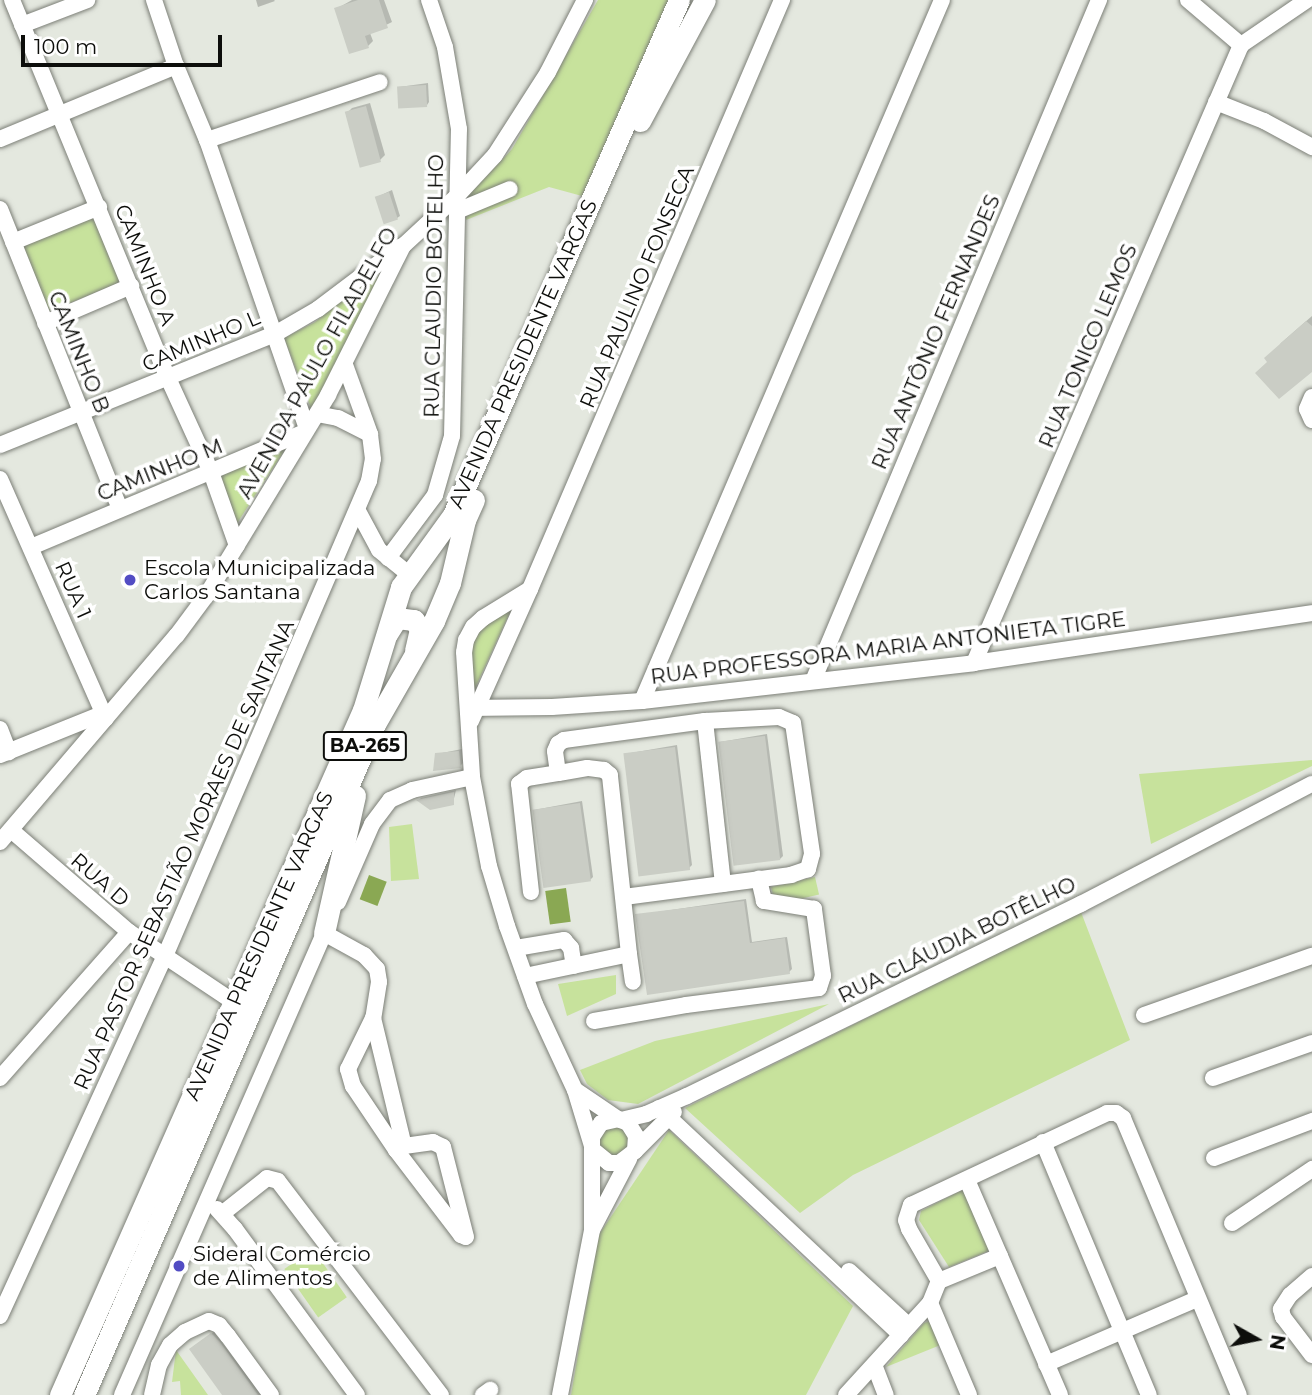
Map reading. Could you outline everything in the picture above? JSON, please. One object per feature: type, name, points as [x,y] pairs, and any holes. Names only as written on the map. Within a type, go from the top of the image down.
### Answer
[{"type":"main road","name":"AVENIDA PRESIDENTE VARGAS","points":[[60,1395],[363,710],[380,648],[409,574],[453,515],[679,0]]},
{"type":"main road","name":"AVENIDA PRESIDENTE VARGAS","points":[[84,1395],[366,744],[441,606],[450,583],[465,520],[649,100],[705,0]]},
{"type":"main road","points":[[380,648],[397,618],[414,620],[420,629],[420,637],[410,665]]},
{"type":"main road","points":[[324,933],[366,744]]},
{"type":"street","name":"CAMINHO A","points":[[12,0],[168,378],[211,472],[237,547]]},
{"type":"street","points":[[22,25],[87,0]]},
{"type":"street","points":[[154,0],[176,66],[207,140],[306,430]]},
{"type":"street","name":"RUA CLAUDIO BOTELHO","points":[[388,558],[435,495],[447,461],[455,381],[459,128],[445,47],[429,0]]},
{"type":"street","name":"RUA PAULINO FONSECA","points":[[472,712],[530,589],[782,0]]},
{"type":"street","points":[[642,701],[942,0]]},
{"type":"street","name":"RUA ANTÔNIO FERNANDES","points":[[813,681],[1099,0]]},
{"type":"street","points":[[1188,0],[1241,45],[1307,0]]},
{"type":"street","name":"AVENIDA PAULO FILADELFO","points":[[6,836],[184,625],[237,547],[317,414],[345,365],[403,246],[456,204],[495,155],[521,116],[579,4]]},
{"type":"street","name":"RUA TONICO LEMOS","points":[[974,663],[1241,45]]},
{"type":"street","points":[[0,139],[62,116],[176,66]]},
{"type":"street","points":[[207,140],[380,82]]},
{"type":"street","points":[[1216,103],[1264,121],[1312,147]]},
{"type":"street","name":"AVENIDA PAULO FILADELFO","points":[[456,204],[510,189]]},
{"type":"street","points":[[13,242],[99,207]]},
{"type":"street","name":"CAMINHO B","points":[[0,209],[120,509]]},
{"type":"street","name":"CAMINHO L","points":[[0,445],[275,334],[318,309],[403,246]]},
{"type":"street","points":[[45,323],[131,286]]},
{"type":"street","name":"RUA PASTOR SEBASTIÃO MORAES DE SANTANA","points":[[0,1316],[165,956],[358,511],[373,459],[370,433],[345,365]]},
{"type":"street","points":[[1312,397],[1307,409],[1312,420]]},
{"type":"street","points":[[317,414],[338,418],[370,433]]},
{"type":"street","name":"CAMINHO M","points":[[31,547],[306,430]]},
{"type":"street","name":"RUA 1","points":[[0,479],[105,716]]},
{"type":"street","points":[[358,511],[369,535],[388,558],[409,574]]},
{"type":"street","points":[[530,589],[473,627],[464,652],[472,712],[472,777],[489,866],[525,976],[575,1090],[593,1148],[609,1163],[632,1155]]},
{"type":"street","name":"RUA PROFESSORA MARIA ANTONIETA TIGRE","points":[[472,712],[642,701],[974,663],[1312,613]]},
{"type":"street","points":[[0,729],[5,754],[105,716]]},
{"type":"street","points":[[558,773],[555,751],[564,740],[705,721],[779,717],[793,723],[812,854],[808,869],[804,872],[759,879],[624,897]]},
{"type":"street","points":[[705,721],[723,884]]},
{"type":"street","points":[[531,892],[519,784],[527,778],[587,768],[604,770],[610,775],[633,982]]},
{"type":"street","points":[[128,1394],[206,1201],[372,824],[390,800],[412,790],[472,777]]},
{"type":"street","name":"RUA CLÁUDIA BOTÊLHO","points":[[667,1111],[687,1096],[1081,904],[1312,785]]},
{"type":"street","name":"RUA D","points":[[6,836],[129,932],[235,1003]]},
{"type":"street","points":[[594,1021],[686,1005],[819,988],[823,976],[814,909],[764,901],[759,879]]},
{"type":"street","points":[[0,1078],[129,932]]},
{"type":"street","points":[[324,933],[364,954],[377,969],[379,982],[373,1018],[348,1069],[349,1078],[461,1235],[466,1237],[443,1147],[433,1142],[400,1148]]},
{"type":"street","points":[[516,948],[564,940],[571,948],[574,966]]},
{"type":"street","points":[[525,976],[629,954]]},
{"type":"street","points":[[1144,1016],[1312,956]]},
{"type":"street","points":[[373,1018],[400,1148]]},
{"type":"street","points":[[1213,1078],[1312,1043]]},
{"type":"street","points":[[575,1090],[628,1123],[636,1136],[632,1155]]},
{"type":"street","points":[[560,1395],[592,1230],[592,1137],[601,1123],[667,1111]]},
{"type":"street","points":[[592,1230],[632,1155],[667,1111]]},
{"type":"street","points":[[667,1111],[905,1331]]},
{"type":"street","points":[[939,1281],[909,1229],[907,1211],[911,1205],[1107,1113],[1124,1118],[1239,1395]]},
{"type":"street","points":[[1214,1158],[1312,1121]]},
{"type":"street","points":[[1042,1142],[1149,1395]]},
{"type":"street","points":[[1231,1223],[1312,1169]]},
{"type":"street","points":[[223,1213],[267,1178],[278,1181],[441,1395]]},
{"type":"street","points":[[967,1180],[1060,1395]]},
{"type":"street","points":[[206,1201],[223,1213],[357,1395]]},
{"type":"street","points":[[846,1395],[875,1367],[930,1303],[939,1281],[1000,1256]]},
{"type":"street","points":[[1312,1276],[1290,1295],[1281,1309],[1283,1317],[1312,1355]]},
{"type":"street","points":[[1046,1364],[1198,1299]]},
{"type":"street","points":[[930,1303],[969,1395]]},
{"type":"street","points":[[152,1395],[159,1365],[170,1345],[185,1332],[209,1321],[219,1325],[271,1395]]},
{"type":"street","points":[[875,1367],[886,1395]]},
{"type":"shaded area","points":[[598,0],[669,0],[582,196],[549,187],[466,220],[466,198],[512,149]]},
{"type":"shaded area","points":[[100,212],[127,280],[49,312],[21,244]]},
{"type":"shaded area","points":[[384,268],[312,411],[284,338],[315,322]]},
{"type":"shaded area","points":[[286,448],[234,528],[215,476]]},
{"type":"shaded area","points":[[516,599],[472,695],[468,639]]},
{"type":"shaded area","points":[[1312,760],[1312,766],[1151,844],[1139,774]]},
{"type":"shaded area","points":[[412,824],[419,879],[391,881],[389,827]]},
{"type":"shaded area","points":[[369,875],[387,882],[377,906],[360,899]]},
{"type":"shaded area","points":[[815,877],[819,895],[775,905],[771,887]]},
{"type":"shaded area","points":[[566,888],[571,922],[550,925],[545,891]]},
{"type":"shaded area","points":[[1081,912],[1130,1040],[853,1175],[800,1213],[685,1108]]},
{"type":"shaded area","points":[[616,975],[616,994],[567,1016],[558,984]]},
{"type":"shaded area","points":[[829,1004],[638,1104],[608,1100],[587,1084],[580,1070],[655,1041]]},
{"type":"shaded area","points":[[603,1125],[625,1125],[630,1132],[629,1148],[614,1156],[599,1146]]},
{"type":"shaded area","points":[[669,1130],[853,1306],[806,1395],[571,1395],[598,1236]]},
{"type":"shaded area","points":[[966,1188],[991,1250],[949,1267],[919,1220],[921,1211]]},
{"type":"shaded area","points":[[313,1249],[347,1297],[318,1317],[284,1269]]},
{"type":"shaded area","points":[[930,1321],[943,1344],[886,1367],[924,1323]]},
{"type":"shaded area","points":[[176,1350],[208,1395],[181,1395],[180,1381],[172,1382]]},
{"type":"building","points":[[358,0],[379,0],[388,28],[365,36],[369,48],[349,54],[334,8]]},
{"type":"building","points":[[426,85],[427,107],[398,108],[397,87]]},
{"type":"building","points":[[366,106],[381,162],[360,168],[345,112]]},
{"type":"building","points":[[389,192],[398,220],[384,224],[375,197]]},
{"type":"building","points":[[1306,321],[1312,326],[1312,372],[1279,399],[1255,373],[1267,362],[1264,358]]},
{"type":"building","points":[[68,324],[79,350],[70,354],[59,328]]},
{"type":"building","points":[[765,736],[780,860],[734,866],[718,742]]},
{"type":"building","points":[[675,747],[690,870],[638,876],[623,753]]},
{"type":"building","points":[[459,751],[461,768],[433,771],[435,753]]},
{"type":"building","points":[[454,792],[454,805],[430,810],[416,800]]},
{"type":"building","points":[[580,803],[591,881],[543,888],[532,810]]},
{"type":"building","points":[[744,901],[750,943],[785,938],[790,974],[647,995],[635,914]]},
{"type":"building","points":[[211,1333],[258,1395],[222,1395],[189,1349]]},
{"type":"place","name":"Escola Municipalizada Carlos Santana","points":[[130,580]]},
{"type":"place","name":"Sideral Comércio de Alimentos","points":[[179,1266]]}]
